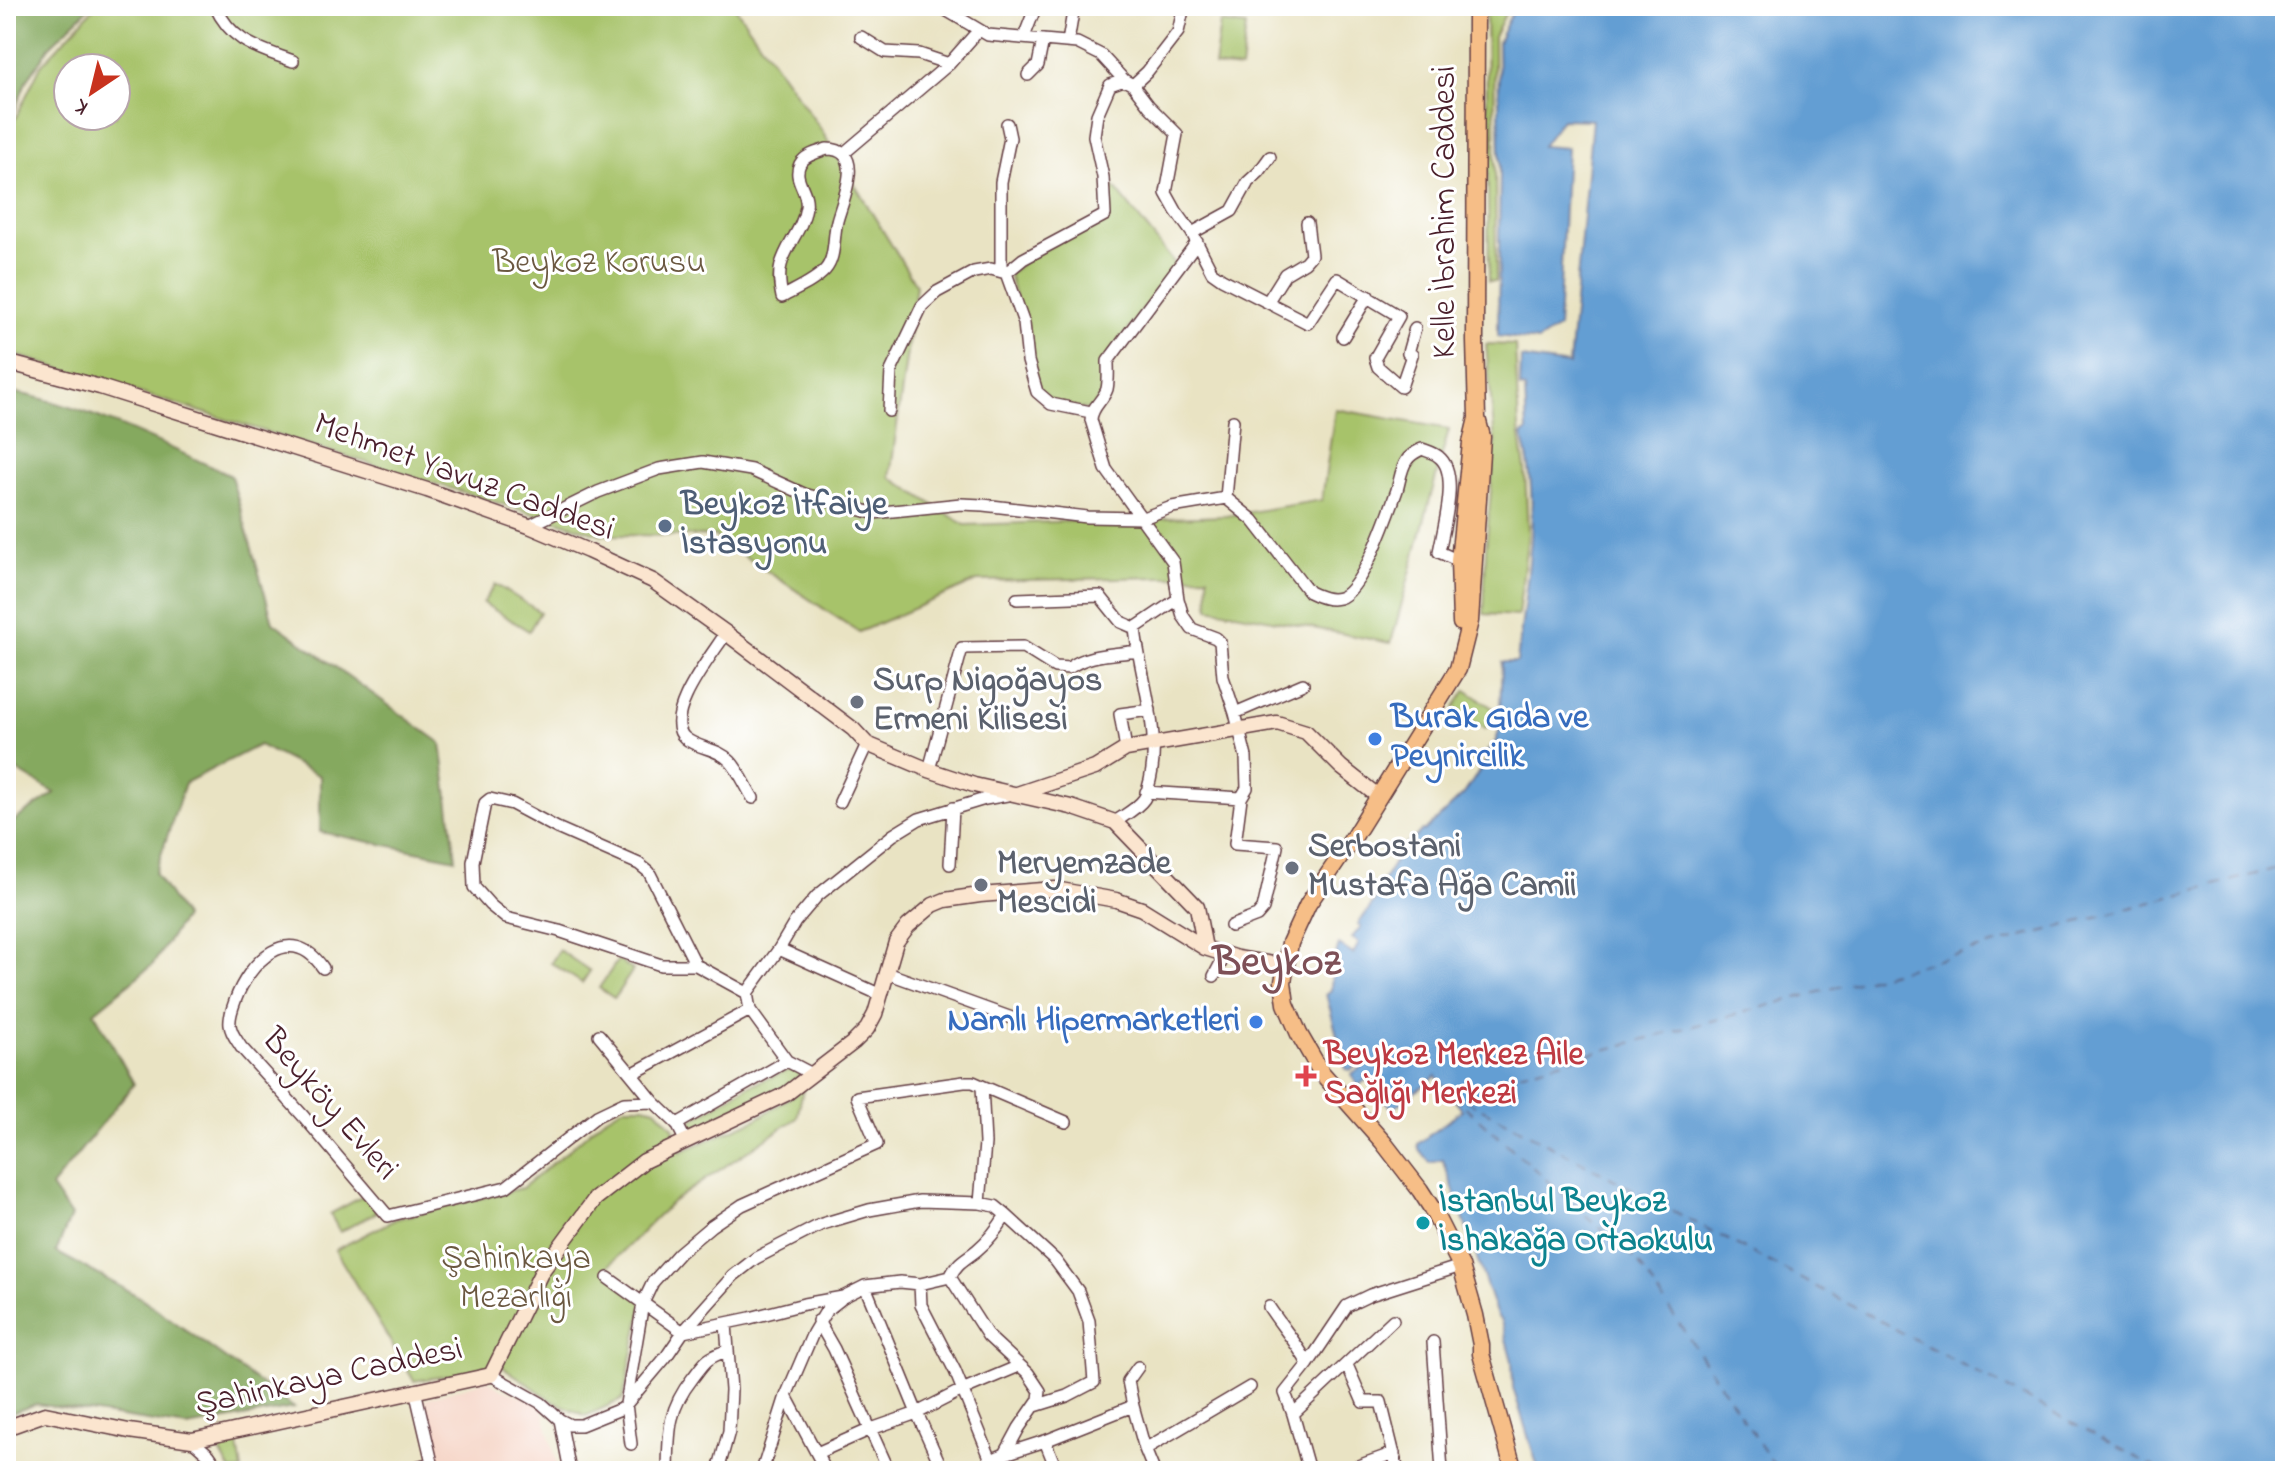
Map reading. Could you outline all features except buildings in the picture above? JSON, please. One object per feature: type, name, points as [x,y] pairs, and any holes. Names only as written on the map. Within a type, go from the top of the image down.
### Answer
[{"type":"main road","name":"Kelle İbrahim Caddesi","points":[[1476,6],[1475,341],[1477,418],[1482,437],[1470,621],[1453,681],[1308,904],[1294,932],[1283,982],[1286,1004],[1306,1047],[1328,1082],[1383,1142],[1420,1190],[1461,1266],[1481,1345]]},
{"type":"main road","name":"Kelle İbrahim Caddesi","points":[[1463,647],[1459,561],[1471,443],[1477,418]]},
{"type":"main road","points":[[1481,1345],[1514,1471]]},
{"type":"main road","points":[[1481,1345],[1487,1353],[1522,1471]]},
{"type":"street","points":[[215,6],[223,23],[249,45],[293,61]]},
{"type":"street","points":[[939,6],[988,35],[1077,43],[1101,55],[1129,82],[1177,134],[1166,193],[1212,272],[1222,279],[1308,323],[1337,279],[1368,296],[1399,316],[1375,358],[1378,367],[1401,387],[1412,355],[1408,353],[1415,328]]},
{"type":"street","points":[[1024,37],[1036,6]]},
{"type":"street","points":[[1068,42],[1074,6]]},
{"type":"street","points":[[889,411],[891,371],[922,306],[937,292],[974,272],[991,269],[1004,272],[1105,215],[1103,177],[1094,136],[1097,115],[1110,85],[1129,82],[1147,72],[1178,32],[1184,6]]},
{"type":"street","points":[[843,154],[949,64],[979,30]]},
{"type":"street","points":[[861,37],[885,52],[919,54],[949,64]]},
{"type":"street","points":[[1028,75],[1038,65],[1043,40]]},
{"type":"street","points":[[1007,124],[1010,138],[1001,182],[1004,272],[1024,323],[1028,361],[1037,392],[1051,404],[1091,412]]},
{"type":"street","points":[[827,149],[836,149],[843,154],[849,161],[847,191],[836,224],[830,262],[808,283],[782,297],[779,281],[781,264],[801,225],[807,203],[798,173],[801,162],[827,149]]},
{"type":"street","points":[[1231,926],[1257,916],[1263,909],[1277,847],[1235,844],[1241,798],[1247,788],[1246,757],[1223,677],[1220,642],[1192,629],[1183,616],[1173,562],[1106,469],[1091,412],[1106,392],[1108,361],[1194,238],[1232,211],[1248,182],[1270,157]]},
{"type":"street","points":[[1268,301],[1285,274],[1311,255],[1307,223]]},
{"type":"street","points":[[1343,337],[1368,296]]},
{"type":"street","name":"Mehmet Yavuz Caddesi","points":[[6,362],[100,387],[427,490],[529,526],[653,581],[853,729],[867,744],[974,785],[1071,807],[1115,822],[1197,907],[1205,948]]},
{"type":"street","points":[[1226,498],[1233,421]]},
{"type":"street","points":[[529,526],[598,492],[659,469],[703,462],[751,470],[804,494],[873,513],[961,504],[1087,517],[1143,518],[1172,507],[1226,498],[1253,520],[1309,592],[1322,598],[1338,599],[1350,592],[1371,557],[1405,463],[1412,454],[1422,449],[1439,456],[1447,465],[1450,486],[1439,552],[1459,561]]},
{"type":"street","points":[[1017,599],[1100,596],[1121,622],[1135,628]]},
{"type":"street","points":[[1135,628],[1178,599]]},
{"type":"street","points":[[1115,822],[1144,800],[1152,775],[1150,710],[1135,628]]},
{"type":"street","points":[[726,633],[683,700],[677,721],[679,732],[689,741],[730,761],[753,798]]},
{"type":"street","points":[[929,770],[962,648],[1023,647],[1055,667],[1069,668],[1080,660],[1099,655],[1137,651]]},
{"type":"street","points":[[1235,713],[1303,684]]},
{"type":"street","points":[[1126,749],[1120,714],[1150,710]]},
{"type":"street","points":[[812,1074],[787,1061],[750,1010],[747,993],[795,922],[817,896],[893,835],[919,819],[985,799],[1016,794],[1095,768],[1126,749],[1277,723],[1306,732],[1341,767],[1379,797]]},
{"type":"street","points":[[840,802],[867,744]]},
{"type":"street","points":[[1146,792],[1241,798]]},
{"type":"street","points":[[696,965],[649,872],[639,864],[557,828],[512,804],[490,799],[485,803],[473,862],[474,887],[506,918],[559,931],[661,965],[696,965],[747,993]]},
{"type":"street","points":[[950,864],[953,808]]},
{"type":"street","name":"Şahinkaya Caddesi","points":[[6,1428],[45,1414],[192,1440],[491,1375],[542,1271],[595,1199],[644,1161],[786,1094],[848,1047],[867,1029],[881,995],[896,942],[908,926],[933,905],[945,900],[1055,889],[1116,900],[1154,916],[1205,948],[1225,955],[1285,966]]},
{"type":"street","name":"Beyköy Evleri","points":[[323,968],[305,949],[292,946],[276,949],[253,969],[240,988],[229,1024],[241,1047],[388,1216],[506,1187],[597,1116],[624,1103],[654,1102]]},
{"type":"street","points":[[779,949],[881,995]]},
{"type":"street","points":[[1214,976],[1225,955]]},
{"type":"street","points":[[887,973],[1012,1018]]},
{"type":"street","points":[[632,1074],[750,1010]]},
{"type":"street","points":[[599,1035],[654,1102],[677,1124],[686,1142]]},
{"type":"street","points":[[677,1124],[787,1061]]},
{"type":"street","points":[[631,1444],[626,1404],[643,1303],[653,1282],[679,1253],[742,1205],[877,1144],[857,1097],[973,1082],[1066,1122]]},
{"type":"street","points":[[980,1203],[985,1143],[982,1086]]},
{"type":"street","points":[[491,1375],[541,1403],[560,1420],[570,1425],[581,1425],[617,1411],[626,1404],[683,1332],[733,1276],[756,1258],[822,1224],[869,1210],[920,1201],[980,1203],[995,1206],[1055,1260],[1078,1291],[1089,1321],[1094,1382],[1067,1396],[1035,1406]]},
{"type":"street","points":[[950,1277],[955,1266],[978,1249],[1006,1215]]},
{"type":"street","points":[[1309,1471],[1285,1393],[1347,1306],[1370,1295],[1461,1266]]},
{"type":"street","points":[[762,1471],[786,1396],[818,1321],[826,1311],[843,1297],[865,1286],[900,1282],[920,1284],[950,1277]]},
{"type":"street","points":[[920,1284],[921,1305],[955,1371],[992,1465],[1005,1454],[1039,1399],[1040,1391],[1028,1373],[988,1336],[950,1277]]},
{"type":"street","points":[[608,1278],[683,1332],[843,1297]]},
{"type":"street","points":[[865,1286],[943,1471]]},
{"type":"street","points":[[1269,1307],[1297,1342],[1308,1364]]},
{"type":"street","points":[[1293,1414],[1393,1320]]},
{"type":"street","points":[[818,1321],[834,1349],[889,1471]]},
{"type":"street","points":[[718,1471],[729,1431],[731,1390],[726,1324]]},
{"type":"street","points":[[1433,1342],[1442,1471]]},
{"type":"street","points":[[668,1471],[669,1432],[679,1395],[709,1357],[726,1351]]},
{"type":"street","points":[[1347,1365],[1363,1402],[1381,1402],[1398,1471]]},
{"type":"street","points":[[817,1453],[917,1413],[1019,1366]]},
{"type":"street","points":[[1138,1367],[1128,1381],[1145,1449],[1154,1471]]},
{"type":"street","points":[[1145,1449],[1250,1387]]},
{"type":"street","points":[[400,1471],[433,1467],[415,1390]]},
{"type":"street","points":[[786,1396],[826,1471]]},
{"type":"street","points":[[1005,1454],[1133,1406]]},
{"type":"street","points":[[560,1420],[570,1471]]},
{"type":"street","points":[[192,1440],[209,1455],[220,1471]]},
{"type":"street","points":[[1045,1441],[1057,1471]]},
{"type":"street","points":[[1344,1471],[1394,1453]]},
{"type":"shaded area","points":[[487,1380],[500,1389],[532,1400],[543,1410],[559,1471],[442,1471],[425,1399]]},
{"type":"green space","points":[[6,6],[91,6],[49,47],[26,82],[6,133]]},
{"type":"green space","name":"Beykoz Korusu","points":[[96,6],[734,6],[820,128],[916,285],[890,477],[965,525],[1226,516],[1322,500],[1335,409],[1449,429],[1391,643],[1209,608],[1208,576],[977,581],[859,632],[714,536],[603,535],[6,352],[6,138],[41,65],[52,53],[52,132],[132,132],[132,52],[53,52]]},
{"type":"green space","points":[[1486,6],[1509,6],[1494,37],[1496,281],[1489,281]]},
{"type":"green space","points":[[1220,23],[1246,26],[1241,69],[1214,66]]},
{"type":"green space","points":[[1106,182],[1115,188],[1176,265],[1105,361],[1105,391],[1090,410],[1052,403],[1038,391],[1009,274],[1024,261],[1106,215]]},
{"type":"green space","points":[[1486,344],[1515,345],[1528,533],[1518,616],[1484,614],[1495,443]]},
{"type":"green space","points":[[6,391],[93,415],[231,476],[273,622],[441,743],[456,859],[320,832],[320,776],[259,745],[185,783],[155,873],[184,917],[153,964],[94,1012],[134,1084],[51,1187],[71,1216],[56,1252],[140,1297],[294,1408],[187,1427],[36,1404],[6,1415],[6,826],[55,793],[6,764]]},
{"type":"green space","points":[[495,584],[540,612],[529,631],[483,603]]},
{"type":"green space","points":[[1466,690],[1497,711],[1485,729],[1454,708]]},
{"type":"green space","points":[[559,950],[590,971],[582,983],[551,963]]},
{"type":"green space","points":[[618,960],[633,970],[614,998],[599,988]]},
{"type":"green space","points":[[789,1070],[803,1072],[751,1107],[693,1131],[688,1128],[689,1122],[748,1086]]},
{"type":"green space","name":"Şahinkaya Mezarlığı","points":[[803,1089],[797,1118],[672,1202],[605,1269],[643,1303],[623,1399],[586,1416],[553,1401],[503,1367],[414,1381],[335,1250],[396,1219],[522,1188],[602,1120],[625,1106],[656,1109],[673,1127],[680,1152],[755,1120]]},
{"type":"green space","points":[[367,1194],[377,1212],[340,1232],[330,1214]]},
{"type":"green space","points":[[237,1438],[242,1470],[231,1471],[214,1441]]},
{"type":"water","points":[[1515,6],[2285,6],[2285,1471],[1539,1471],[1513,1388],[1512,1361],[1501,1321],[1443,1160],[1430,1163],[1419,1149],[1418,1144],[1462,1110],[1436,1076],[1393,1109],[1367,1079],[1358,1086],[1351,1074],[1365,1065],[1363,1062],[1350,1070],[1346,1069],[1326,994],[1331,990],[1332,967],[1339,945],[1353,954],[1359,943],[1352,938],[1361,926],[1358,924],[1386,886],[1382,882],[1406,843],[1409,844],[1422,830],[1425,831],[1464,794],[1489,756],[1486,753],[1496,741],[1499,731],[1502,662],[1517,662],[1532,519],[1528,462],[1522,435],[1527,432],[1525,389],[1520,388],[1521,358],[1569,365],[1592,120],[1562,119],[1542,146],[1567,148],[1558,328],[1538,341],[1498,336],[1498,42]]},
{"type":"ferry route","points":[[1449,1092],[2285,866]]},
{"type":"ferry route","points":[[1450,1092],[2162,1471]]},
{"type":"ferry route","points":[[1452,1095],[1637,1261],[1778,1471]]},
{"type":"place","name":"Beykoz İtfaiye İstasyonu","points":[[665,526]]},
{"type":"place","name":"Surp Nigoğayos Ermeni Kilisesi","points":[[857,702]]},
{"type":"place","name":"Burak Gıda ve Peynircilik","points":[[1375,739]]},
{"type":"place","name":"Serbostani Mustafa Ağa Camii","points":[[1292,868]]},
{"type":"place","name":"Meryemzade Mescidi","points":[[981,885]]},
{"type":"place","name":"Namlı Hipermarketleri","points":[[1256,1022]]},
{"type":"place","name":"Beykoz Merkez Aile Sağlığı Merkezi","points":[[1306,1076]]},
{"type":"place","name":"İstanbul Beykoz İshakağa Ortaokulu","points":[[1423,1223]]},
{"type":"district","name":"Beykoz","points":[[1277,963]]}]
